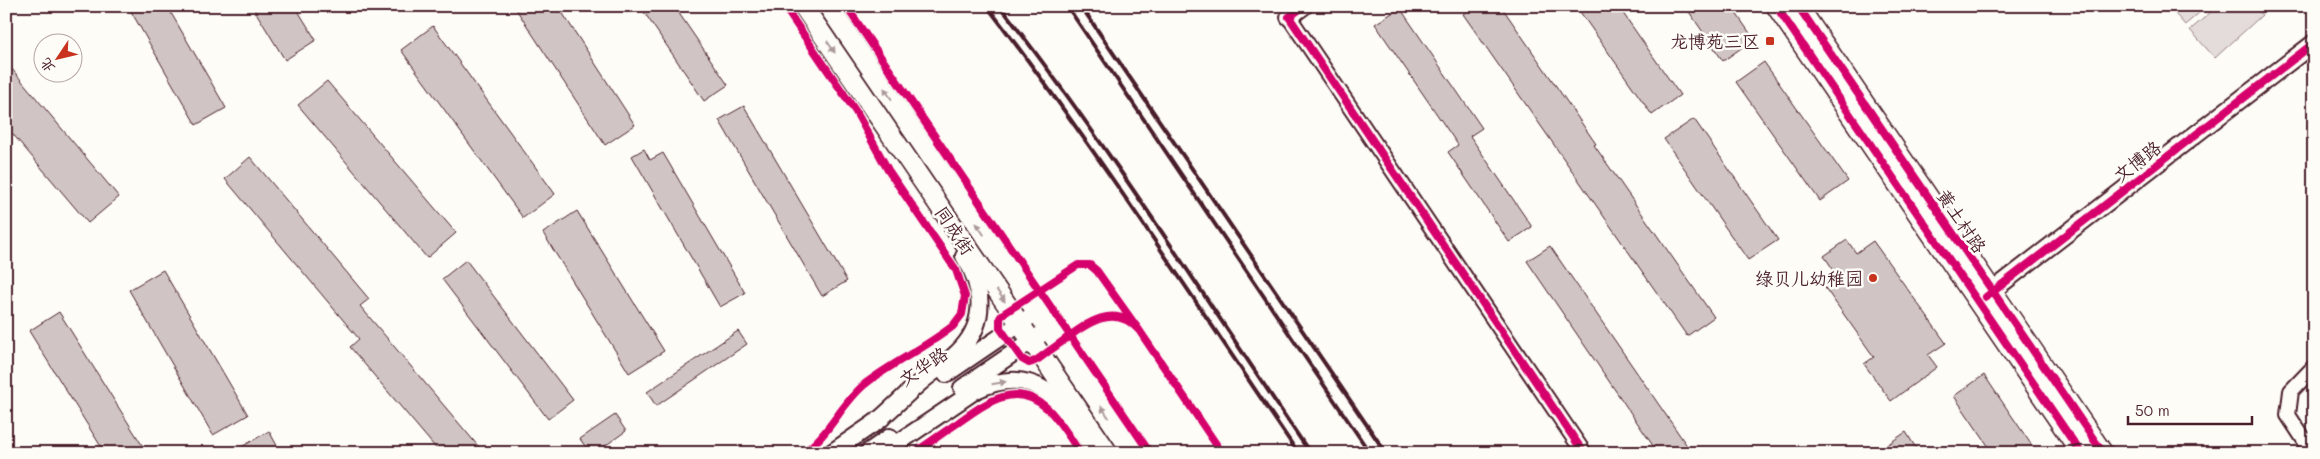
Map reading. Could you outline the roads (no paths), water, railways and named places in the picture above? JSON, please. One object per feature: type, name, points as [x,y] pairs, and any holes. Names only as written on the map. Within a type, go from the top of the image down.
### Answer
[{"type":"main road","name":"同成街","points":[[803,6],[1108,453]]},
{"type":"main road","name":"同成街","points":[[828,6],[1133,453]]},
{"type":"main road","name":"黄土村路","points":[[1776,6],[1985,297],[2102,453]]},
{"type":"main road","name":"黄土村路","points":[[1798,6],[1985,297],[2081,453]]},
{"type":"street","points":[[1304,6],[1289,17],[1584,453]]},
{"type":"street","name":"文博路","points":[[1985,297],[2314,43]]},
{"type":"street","points":[[874,424],[962,349],[975,328],[981,301],[980,291],[973,270],[922,195],[885,126]]},
{"type":"street","name":"文华路","points":[[831,453],[1037,312]]},
{"type":"street","points":[[867,453],[1049,329]]},
{"type":"street","points":[[2313,453],[2288,415],[2291,391],[2314,367]]},
{"type":"street","points":[[883,453],[976,390],[1000,382],[1015,381],[1038,386],[1053,394],[1066,408],[1096,453]]},
{"type":"railway","points":[[987,6],[1107,171],[1298,453]]},
{"type":"railway","points":[[1000,6],[1120,171],[1310,453]]},
{"type":"railway","points":[[1067,6],[1370,453]]},
{"type":"railway","points":[[1081,6],[1386,453]]},
{"type":"place","name":"龙博苑三区","points":[[1770,41]]},
{"type":"place","name":"绿贝儿幼稚园","points":[[1873,278]]}]
